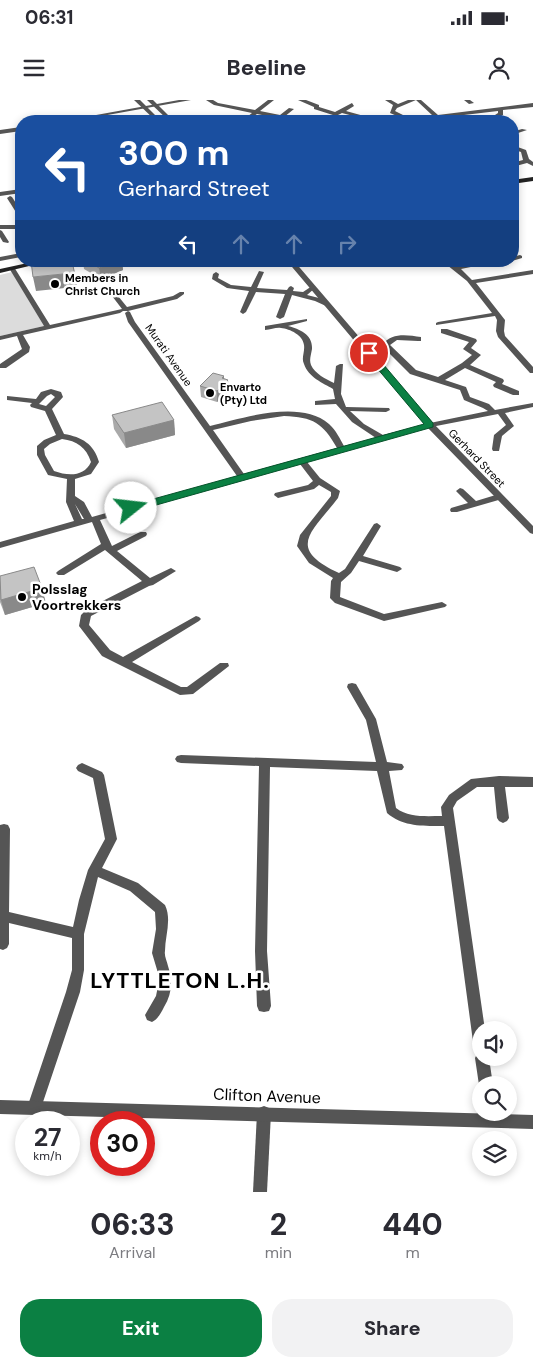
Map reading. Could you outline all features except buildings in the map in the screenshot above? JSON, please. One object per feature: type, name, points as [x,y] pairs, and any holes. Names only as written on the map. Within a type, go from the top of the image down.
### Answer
[{"type":"main road","points":[[519,177],[533,175]]},
{"type":"main road","points":[[519,181],[533,179]]},
{"type":"main road","points":[[0,266],[15,263]]},
{"type":"main road","points":[[0,271],[17,267]]},
{"type":"street","points":[[137,100],[153,115]]},
{"type":"street","points":[[150,100],[166,115]]},
{"type":"street","points":[[102,115],[188,100]]},
{"type":"street","points":[[209,100],[214,104],[271,115]]},
{"type":"street","points":[[221,112],[239,100]]},
{"type":"street","points":[[252,115],[272,100]]},
{"type":"street","points":[[301,100],[317,106],[316,108],[354,115]]},
{"type":"street","points":[[388,100],[395,104],[395,107]]},
{"type":"street","points":[[397,115],[392,112],[395,107],[413,100]]},
{"type":"street","points":[[418,100],[436,115]]},
{"type":"street","points":[[335,115],[352,105]]},
{"type":"street","points":[[465,115],[532,106]]},
{"type":"street","points":[[284,115],[291,109]]},
{"type":"street","points":[[499,115],[501,114],[500,109]]},
{"type":"street","points":[[0,132],[15,130]]},
{"type":"street","points":[[519,132],[524,130]]},
{"type":"street","points":[[519,148],[526,150],[526,161]]},
{"type":"street","points":[[519,163],[526,161],[533,164]]},
{"type":"street","points":[[0,194],[15,192]]},
{"type":"street","points":[[10,198],[15,206]]},
{"type":"street","points":[[0,227],[15,227]]},
{"type":"street","points":[[0,232],[6,242]]},
{"type":"street","points":[[0,259],[15,256]]},
{"type":"street","name":"Gerhard Street","points":[[295,267],[433,424],[533,532]]},
{"type":"street","name":"Gerhard Street","points":[[299,267],[433,424],[533,527]]},
{"type":"street","points":[[454,267],[470,282],[501,320],[500,331],[502,336],[533,371]]},
{"type":"street","points":[[12,268],[48,327]]},
{"type":"street","points":[[243,312],[261,272]]},
{"type":"street","points":[[470,282],[533,272]]},
{"type":"street","points":[[216,274],[215,279],[224,286],[288,292],[317,299],[326,304]]},
{"type":"street","points":[[304,295],[312,288]]},
{"type":"street","name":"Murati Avenue","points":[[112,292],[242,478]]},
{"type":"street","points":[[280,317],[288,292]]},
{"type":"street","points":[[0,338],[126,311],[175,298],[182,293]]},
{"type":"street","points":[[438,324],[496,314]]},
{"type":"street","points":[[268,328],[305,320]]},
{"type":"street","points":[[280,326],[305,337],[309,346],[306,359],[308,365],[319,377],[337,388]]},
{"type":"street","points":[[439,380],[466,365],[477,356],[467,349],[473,341],[444,331]]},
{"type":"street","points":[[2,366],[26,350],[19,334]]},
{"type":"street","points":[[418,339],[399,337],[386,343],[413,372],[463,389],[467,398],[496,412],[510,426],[498,436],[496,449]]},
{"type":"street","points":[[466,365],[500,381],[498,385],[516,393]]},
{"type":"street","points":[[340,366],[337,388],[339,401],[344,409],[361,425],[382,438]]},
{"type":"street","points":[[48,409],[58,398],[58,394],[49,391],[34,404],[35,406],[48,409],[62,436]]},
{"type":"street","points":[[10,398],[36,401]]},
{"type":"street","points":[[318,403],[339,401]]},
{"type":"street","points":[[0,545],[433,424],[533,405]]},
{"type":"street","points":[[344,409],[386,410]]},
{"type":"street","points":[[207,429],[263,417],[293,414],[311,416],[324,424],[342,450]]},
{"type":"street","points":[[62,436],[84,443],[90,450],[95,462],[92,469],[71,479],[52,473],[40,452],[40,448],[62,436]]},
{"type":"street","points":[[302,461],[319,482],[334,488],[336,491],[335,496],[303,537],[302,546],[309,559],[317,566],[338,577]]},
{"type":"street","points":[[71,479],[69,493],[71,506],[79,523]]},
{"type":"street","points":[[278,495],[319,482]]},
{"type":"street","points":[[460,490],[474,504]]},
{"type":"street","points":[[454,510],[499,497]]},
{"type":"street","points":[[71,498],[81,504],[108,548],[150,582]]},
{"type":"street","points":[[377,526],[348,571],[338,577],[334,595],[338,601],[376,617],[388,618],[442,606]]},
{"type":"street","points":[[61,573],[108,548],[143,534]]},
{"type":"street","points":[[357,557],[397,569]]},
{"type":"street","points":[[171,571],[98,606],[86,615],[84,626],[106,653],[183,692],[189,691],[224,666]]},
{"type":"street","points":[[123,662],[196,619]]},
{"type":"street","points":[[352,687],[371,719],[390,810],[396,816],[405,818],[450,821]]},
{"type":"street","points":[[181,759],[398,767]]},
{"type":"street","points":[[264,1006],[261,951],[265,763]]},
{"type":"street","points":[[34,1108],[73,992],[78,970],[78,934],[94,870],[108,846],[110,834],[98,775],[82,768]]},
{"type":"street","points":[[477,1021],[450,821],[447,811],[449,802],[462,790],[475,782],[533,782]]},
{"type":"street","points":[[499,782],[503,818]]},
{"type":"street","points":[[3,944],[4,829]]},
{"type":"street","points":[[94,870],[134,887],[161,909],[162,929],[158,953],[166,986],[162,998],[152,1015]]},
{"type":"street","points":[[3,916],[78,934]]},
{"type":"street","name":"Clifton Avenue","points":[[0,1107],[472,1116]]},
{"type":"street","points":[[260,1192],[264,1113]]},
{"type":"street","name":"Clifton Avenue","points":[[517,1120],[533,1122]]},
{"type":"shaded area","points":[[12,272],[44,326],[0,336],[0,275]]},
{"type":"place","name":"Members in Christ Church","points":[[55,284]]},
{"type":"place","name":"Envarto (Pty) Ltd","points":[[210,393]]},
{"type":"place","name":"Polsslag Voortrekkers","points":[[22,597]]},
{"type":"district","name":"LYTTLETON L.H.","points":[[180,980]]},
{"type":"route","points":[[131,508],[430,425],[369,353]]}]
